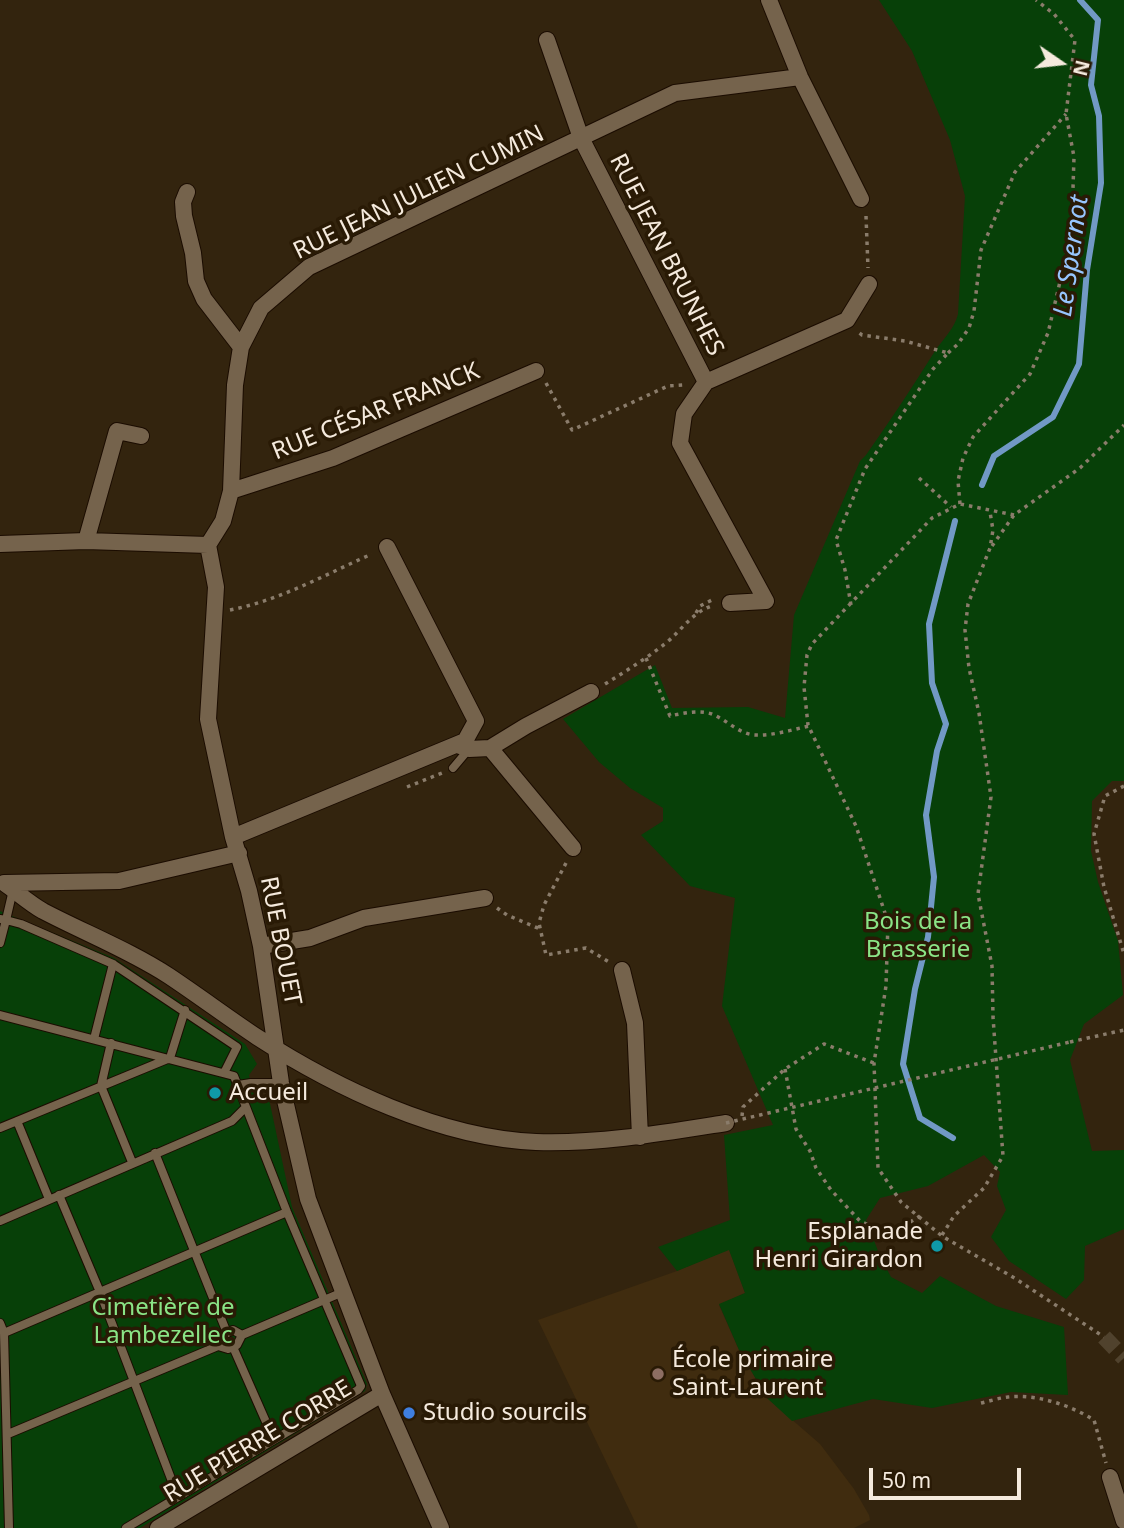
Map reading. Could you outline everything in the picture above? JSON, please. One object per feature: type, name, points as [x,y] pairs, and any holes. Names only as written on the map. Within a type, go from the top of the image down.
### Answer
[{"type":"street","points":[[769,0],[800,78],[861,199]]},
{"type":"street","name":"RUE JEAN BRUNHES","points":[[547,40],[581,138],[706,382],[684,414],[680,443],[766,601],[724,600]]},
{"type":"street","name":"RUE JEAN JULIEN CUMIN","points":[[208,545],[223,521],[231,491],[235,386],[241,347],[261,308],[309,267],[675,93],[800,78]]},
{"type":"street","points":[[187,192],[183,202],[184,216],[193,253],[196,281],[204,299],[241,347]]},
{"type":"street","points":[[706,382],[847,320],[869,284]]},
{"type":"street","name":"RUE CÉSAR FRANCK","points":[[231,491],[333,458],[536,371]]},
{"type":"street","points":[[86,541],[117,431],[141,436]]},
{"type":"street","points":[[0,544],[86,541],[208,545]]},
{"type":"street","name":"RUE BOUET","points":[[208,545],[216,587],[208,719],[233,836],[261,946],[281,1083],[308,1199],[382,1394],[441,1528]]},
{"type":"street","points":[[387,547],[476,721],[463,747]]},
{"type":"street","points":[[233,836],[463,747],[490,748],[591,692]]},
{"type":"street","points":[[490,748],[573,848]]},
{"type":"street","points":[[6,885],[120,881],[239,853]]},
{"type":"street","points":[[6,885],[43,911],[130,952],[276,1049],[345,1086],[440,1125],[489,1137],[536,1142],[640,1137],[726,1123]]},
{"type":"street","points":[[261,946],[310,938],[364,918],[485,898]]},
{"type":"street","points":[[622,970],[635,1023],[640,1137]]},
{"type":"street","name":"RUE PIERRE CORRE","points":[[158,1528],[382,1394]]},
{"type":"street","points":[[1110,1476],[1124,1521]]},
{"type":"lane","points":[[453,768],[463,747]]},
{"type":"lane","points":[[0,943],[6,885]]},
{"type":"lane","points":[[3,919],[21,924],[113,964],[185,1010],[237,1047],[224,1073]]},
{"type":"lane","points":[[94,1039],[113,964]]},
{"type":"lane","points":[[170,1058],[185,1010]]},
{"type":"lane","points":[[0,1015],[234,1076],[286,1212],[361,1386],[126,1528]]},
{"type":"lane","points":[[111,1043],[101,1086],[132,1162]]},
{"type":"lane","points":[[0,1128],[170,1058]]},
{"type":"lane","points":[[238,1085],[281,1083]]},
{"type":"lane","points":[[0,1221],[232,1121],[246,1107]]},
{"type":"lane","points":[[17,1121],[49,1199]]},
{"type":"lane","points":[[155,1153],[228,1333]]},
{"type":"lane","points":[[59,1195],[100,1292],[178,1497]]},
{"type":"lane","points":[[4,1333],[286,1212]]},
{"type":"lane","points":[[8,1434],[218,1346],[228,1349],[233,1347],[242,1335],[343,1292]]},
{"type":"lane","points":[[0,1323],[4,1333],[9,1528]]},
{"type":"lane","points":[[218,1346],[222,1336],[233,1330],[242,1335]]},
{"type":"lane","points":[[233,1347],[274,1440]]},
{"type":"path","points":[[960,504],[958,481],[962,458],[973,437],[1030,374],[1048,333],[1077,209],[1073,188],[1074,157],[1066,114],[1075,40],[1054,14],[1036,0]]},
{"type":"path","points":[[851,605],[836,540],[865,469],[933,369],[958,344],[969,328],[974,311],[981,250],[1015,173],[1066,114]]},
{"type":"path","points":[[861,199],[865,203],[869,284]]},
{"type":"path","points":[[847,320],[862,335],[905,341],[948,354]]},
{"type":"path","points":[[536,371],[551,389],[572,430],[668,386],[706,382]]},
{"type":"path","points":[[990,548],[1014,515],[1080,468],[1124,425]]},
{"type":"path","points":[[919,478],[951,507]]},
{"type":"path","points":[[1014,515],[960,504],[932,518],[851,605],[820,634],[807,655],[804,687],[808,726],[856,826],[888,922],[886,986],[874,1063],[878,1168],[901,1202],[942,1236],[1016,1279],[1104,1337]]},
{"type":"path","points":[[942,1236],[954,1216],[984,1188],[1003,1156],[992,966],[978,894],[991,797],[965,630],[968,604],[990,548],[993,530],[990,512]]},
{"type":"path","points":[[214,612],[247,606],[297,589],[387,547]]},
{"type":"path","points":[[695,615],[700,606],[724,600]]},
{"type":"path","points":[[591,692],[646,658],[705,608]]},
{"type":"path","points":[[646,658],[670,716],[699,712],[712,714],[739,731],[754,735],[774,734],[808,726]]},
{"type":"path","points":[[1124,786],[1105,796],[1094,834],[1104,887],[1124,954]]},
{"type":"path","points":[[573,848],[544,905],[539,923],[546,955],[586,948],[622,970]]},
{"type":"path","points":[[485,898],[507,915],[540,929]]},
{"type":"path","points":[[874,1063],[824,1044],[785,1069],[743,1107],[741,1126],[727,1129],[726,1123],[1070,1042],[1124,1030]]},
{"type":"path","points":[[785,1069],[796,1129],[831,1190],[860,1221],[886,1233],[897,1230],[920,1216]]},
{"type":"path","points":[[981,1403],[1009,1397],[1041,1400],[1076,1409],[1094,1420],[1110,1476]]},
{"type":"shaded area","name":"École primaire Saint-Laurent","points":[[729,1249],[745,1293],[719,1305],[739,1350],[767,1398],[820,1444],[854,1489],[870,1520],[854,1528],[638,1528],[538,1320],[677,1271]]},
{"type":"green space","name":"Bois de la Brasserie","points":[[879,0],[1124,0],[1124,781],[1112,781],[1092,801],[1091,851],[1098,882],[1118,941],[1123,995],[1084,1024],[1070,1060],[1092,1151],[1124,1150],[1124,1229],[1085,1246],[1084,1280],[1066,1299],[1009,1261],[991,1237],[1006,1210],[997,1186],[1000,1172],[984,1155],[928,1186],[880,1198],[866,1220],[891,1277],[922,1293],[940,1276],[996,1306],[1064,1327],[1068,1395],[1011,1392],[932,1408],[873,1399],[792,1421],[767,1398],[739,1350],[719,1304],[745,1293],[729,1250],[677,1271],[658,1247],[730,1220],[724,1135],[773,1125],[722,1006],[735,898],[690,886],[641,835],[663,821],[663,808],[630,788],[599,762],[563,719],[655,665],[672,708],[748,707],[785,718],[794,615],[860,461],[952,329],[958,314],[965,196],[950,140],[912,51]]},
{"type":"green space","name":"Cimetière de Lambezellec","points":[[0,911],[114,958],[245,1044],[257,1064],[249,1075],[253,1088],[257,1094],[269,1099],[292,1207],[367,1384],[365,1391],[140,1528],[0,1528]]},
{"type":"waterway","name":"Le Spernot","points":[[982,485],[994,456],[1053,417],[1079,364],[1087,270],[1101,183],[1099,116],[1091,85],[1098,20],[1080,0]]},
{"type":"waterway","name":"Le Spernot","points":[[953,1138],[920,1118],[903,1064],[915,989],[928,937],[934,877],[926,815],[937,751],[946,724],[932,683],[929,624],[955,521]]},
{"type":"tunnel","points":[[1104,1337],[1124,1358]]},
{"type":"place","name":"Accueil","points":[[215,1093]]},
{"type":"place","name":"Esplanade Henri Girardon","points":[[937,1246]]},
{"type":"place","name":"École primaire Saint-Laurent","points":[[658,1374]]},
{"type":"place","name":"Studio sourcils","points":[[409,1413]]}]
